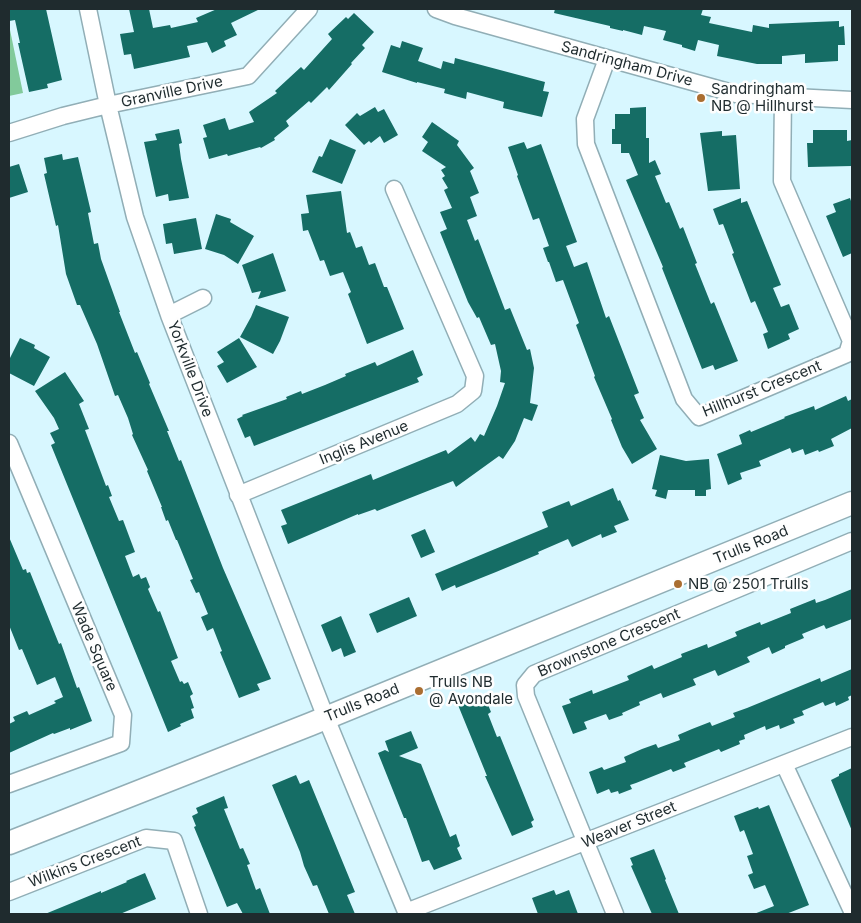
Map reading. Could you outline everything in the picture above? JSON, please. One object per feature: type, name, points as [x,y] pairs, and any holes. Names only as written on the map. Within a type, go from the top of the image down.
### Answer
[{"type":"street","name":"Yorkville Drive","points":[[88,9],[108,105],[135,217],[169,315],[326,718],[407,913]]},
{"type":"street","name":"Granville Drive","points":[[9,133],[63,116],[108,105],[248,76],[308,9]]},
{"type":"street","name":"Sandringham Drive","points":[[436,9],[455,16],[736,94],[852,100]]},
{"type":"street","name":"Hillhurst Crescent","points":[[607,59],[585,119],[586,144],[684,399],[699,417],[847,354],[851,341],[782,181],[783,96]]},
{"type":"street","name":"Inglis Avenue","points":[[238,494],[457,404],[473,391],[475,376],[394,189]]},
{"type":"street","points":[[169,315],[203,298]]},
{"type":"street","name":"Wade Square","points":[[9,443],[122,715],[121,743],[9,784]]},
{"type":"street","name":"Trulls Road","points":[[9,843],[326,718],[852,503]]},
{"type":"street","name":"Brownstone Crescent","points":[[615,914],[526,696],[525,685],[534,674],[852,541]]},
{"type":"street","name":"Weaver Street","points":[[407,913],[852,737]]},
{"type":"street","points":[[784,764],[852,910]]},
{"type":"street","name":"Wilkins Crescent","points":[[9,892],[146,838],[174,841],[199,914]]},
{"type":"green space","points":[[9,25],[23,93],[9,96]]},
{"type":"building","points":[[9,9],[46,9],[62,80],[47,84],[48,88],[29,92],[15,20],[9,21]]},
{"type":"building","points":[[129,9],[149,9],[153,28],[170,25],[171,28],[198,22],[196,18],[217,9],[260,9],[231,23],[237,35],[224,41],[226,46],[212,53],[207,42],[187,46],[190,57],[134,69],[131,54],[124,55],[120,34],[134,32]]},
{"type":"building","points":[[555,9],[703,9],[701,15],[711,17],[709,23],[752,32],[753,25],[769,28],[769,24],[839,21],[839,27],[844,26],[845,45],[838,45],[838,61],[805,63],[805,54],[782,56],[782,64],[757,64],[717,56],[719,45],[698,40],[695,51],[663,40],[666,31],[644,26],[642,35],[554,13]]},
{"type":"building","points":[[354,13],[374,32],[362,45],[365,48],[329,90],[327,87],[311,103],[309,101],[286,121],[289,126],[274,138],[275,140],[261,148],[209,159],[203,138],[207,137],[203,125],[225,118],[229,130],[254,122],[249,112],[277,93],[275,91],[301,67],[304,70],[332,39],[328,34],[346,17],[348,19]]},
{"type":"building","points":[[402,41],[423,48],[418,61],[441,69],[443,61],[454,64],[455,58],[545,82],[543,91],[549,92],[542,117],[503,108],[504,102],[467,92],[466,99],[444,93],[445,89],[417,83],[382,72],[391,45],[400,48]]},
{"type":"building","points":[[375,107],[378,112],[384,109],[398,135],[384,143],[380,136],[371,143],[369,141],[364,145],[345,125],[357,113],[360,116]]},
{"type":"building","points":[[646,107],[646,138],[649,138],[649,163],[655,160],[661,174],[655,176],[666,203],[669,202],[680,229],[683,227],[711,304],[714,302],[738,361],[715,370],[713,365],[702,369],[663,267],[626,180],[638,175],[629,153],[621,153],[621,144],[612,144],[615,114],[630,114],[630,108]]},
{"type":"building","points":[[432,122],[459,141],[457,145],[474,168],[470,171],[479,193],[470,197],[477,216],[467,220],[475,241],[478,239],[505,310],[510,308],[527,350],[530,349],[534,368],[530,403],[538,405],[532,421],[524,418],[515,441],[503,459],[499,456],[456,487],[453,481],[377,511],[375,509],[358,514],[288,544],[281,526],[287,524],[281,510],[371,474],[373,480],[446,450],[448,454],[471,437],[475,442],[480,434],[484,436],[505,383],[500,382],[501,371],[495,344],[491,345],[479,317],[477,318],[468,302],[440,232],[447,229],[440,212],[452,208],[444,190],[448,188],[442,178],[445,176],[441,170],[446,167],[422,151],[428,142],[422,137]]},
{"type":"building","points":[[179,129],[182,143],[179,144],[181,159],[189,198],[169,201],[168,194],[156,197],[144,142],[157,140],[155,134]]},
{"type":"building","points":[[813,130],[847,130],[847,141],[852,140],[852,166],[808,167],[807,143],[813,143]]},
{"type":"building","points":[[722,131],[722,136],[736,135],[740,189],[708,191],[700,133]]},
{"type":"building","points":[[330,139],[356,150],[342,184],[312,172],[319,156],[322,157]]},
{"type":"building","points":[[524,142],[527,149],[541,144],[577,242],[566,246],[574,267],[587,262],[606,318],[609,316],[639,393],[634,395],[644,418],[640,420],[657,449],[632,464],[622,447],[594,377],[576,325],[579,323],[563,280],[556,282],[548,262],[543,248],[549,246],[539,218],[533,220],[517,176],[508,147]]},
{"type":"building","points":[[62,154],[63,160],[78,157],[91,212],[88,213],[94,244],[98,243],[101,259],[119,312],[135,353],[137,352],[150,383],[169,431],[167,431],[179,461],[181,460],[223,568],[271,679],[257,684],[260,690],[239,698],[220,652],[222,651],[213,628],[207,631],[201,617],[208,614],[199,592],[196,593],[190,580],[193,579],[168,520],[166,521],[148,470],[132,435],[128,418],[118,395],[115,396],[97,344],[80,305],[77,305],[66,274],[58,225],[56,226],[44,174],[47,173],[44,158]]},
{"type":"building","points":[[19,164],[28,192],[9,198],[9,167]]},
{"type":"building","points":[[341,191],[347,233],[350,232],[356,248],[362,246],[369,265],[375,263],[404,329],[367,344],[348,294],[351,292],[343,272],[330,276],[324,260],[320,261],[308,230],[303,231],[301,214],[309,213],[306,195]]},
{"type":"building","points":[[741,198],[741,203],[747,201],[781,285],[773,288],[781,307],[789,304],[799,329],[788,334],[790,339],[768,349],[763,334],[768,332],[755,301],[751,303],[732,254],[734,253],[723,224],[719,225],[713,209]]},
{"type":"building","points":[[850,198],[852,204],[852,253],[843,257],[826,216],[836,212],[833,204]]},
{"type":"building","points":[[216,214],[231,219],[230,222],[254,236],[238,264],[224,255],[205,249]]},
{"type":"building","points":[[196,218],[202,249],[174,254],[172,243],[166,244],[163,224]]},
{"type":"building","points":[[273,253],[286,291],[258,299],[261,291],[252,293],[242,265]]},
{"type":"building","points":[[256,305],[289,317],[273,354],[240,337]]},
{"type":"building","points":[[20,338],[35,345],[34,348],[50,357],[34,386],[9,373],[9,360]]},
{"type":"building","points":[[239,338],[257,367],[227,383],[217,366],[224,362],[217,352]]},
{"type":"building","points":[[413,350],[423,375],[417,378],[419,382],[254,446],[250,436],[245,438],[237,419],[242,415],[287,399],[286,397],[301,391],[302,394],[325,385],[346,376],[345,374],[375,362],[377,366]]},
{"type":"building","points":[[65,372],[84,401],[79,404],[89,429],[85,430],[106,486],[108,485],[112,496],[109,497],[119,521],[123,520],[135,552],[125,556],[133,577],[139,574],[141,579],[146,577],[150,587],[148,589],[158,612],[160,611],[178,658],[171,661],[180,682],[182,681],[184,684],[188,682],[193,694],[190,696],[194,708],[191,709],[194,718],[168,732],[51,445],[55,443],[50,433],[59,429],[54,418],[35,391]]},
{"type":"building","points":[[846,396],[848,401],[852,399],[852,428],[831,439],[834,446],[805,455],[803,449],[792,453],[790,448],[759,461],[761,466],[740,473],[742,479],[728,485],[717,454],[742,444],[739,435],[750,430],[751,432],[814,406],[815,410]]},
{"type":"building","points":[[660,455],[686,461],[709,459],[711,489],[706,490],[706,496],[695,496],[695,490],[668,490],[666,499],[655,496],[657,490],[652,489]]},
{"type":"building","points":[[613,488],[629,520],[614,526],[617,532],[602,538],[601,534],[572,547],[568,539],[538,552],[539,554],[496,572],[456,588],[455,585],[442,591],[435,574],[548,527],[542,512],[569,501],[571,506]]},
{"type":"building","points":[[425,529],[435,552],[421,558],[411,535]]},
{"type":"building","points":[[9,537],[23,570],[26,569],[27,573],[30,572],[92,721],[70,730],[70,728],[53,733],[9,753],[9,724],[15,721],[13,717],[27,711],[29,715],[56,703],[54,701],[63,697],[55,677],[37,685],[22,649],[19,650],[9,625]]},
{"type":"building","points":[[852,589],[852,619],[826,629],[824,625],[802,634],[804,638],[772,654],[769,647],[747,657],[750,662],[718,676],[715,670],[693,679],[696,685],[663,698],[661,693],[639,702],[640,705],[622,713],[623,715],[609,720],[606,714],[584,722],[587,729],[573,734],[562,706],[571,703],[569,699],[592,690],[593,694],[629,680],[627,676],[652,665],[654,669],[682,657],[681,654],[707,644],[708,648],[737,636],[735,632],[760,622],[761,625],[791,613],[790,609],[815,599],[816,603]]},
{"type":"building","points":[[409,597],[417,616],[377,633],[369,614]]},
{"type":"building","points":[[341,616],[356,652],[344,657],[341,648],[332,652],[321,625]]},
{"type":"building","points":[[852,669],[852,695],[848,697],[849,700],[836,706],[835,702],[825,706],[823,702],[802,711],[804,715],[793,719],[795,723],[780,729],[779,725],[766,730],[765,726],[744,735],[745,739],[739,741],[740,744],[721,752],[719,749],[684,763],[686,767],[673,772],[671,769],[630,785],[632,789],[619,794],[618,791],[611,793],[609,789],[597,794],[589,772],[602,767],[604,770],[626,762],[624,757],[642,749],[656,744],[658,748],[680,740],[678,735],[692,729],[710,722],[712,726],[735,717],[733,713],[820,678],[821,682]]},
{"type":"building","points":[[484,695],[491,712],[488,714],[497,737],[500,736],[534,820],[531,822],[533,827],[512,836],[485,776],[487,776],[458,705]]},
{"type":"building","points":[[411,731],[418,748],[399,756],[421,764],[450,837],[456,834],[460,846],[457,848],[462,859],[434,870],[429,860],[422,862],[406,818],[404,818],[378,753],[385,750],[389,752],[385,741]]},
{"type":"building","points":[[852,768],[852,831],[831,780]]},
{"type":"building","points":[[296,775],[300,784],[309,780],[355,892],[347,895],[355,914],[329,914],[317,885],[313,886],[304,866],[272,785]]},
{"type":"building","points":[[224,796],[228,808],[224,809],[240,849],[243,848],[250,864],[247,865],[256,890],[260,888],[270,914],[243,914],[237,903],[227,907],[194,827],[196,826],[192,816],[198,813],[196,808]]},
{"type":"building","points":[[769,805],[809,905],[786,914],[754,914],[774,906],[765,885],[754,889],[748,875],[753,873],[747,856],[753,854],[744,830],[740,832],[734,816]]},
{"type":"building","points":[[654,849],[679,914],[652,914],[631,866],[633,865],[630,858]]},
{"type":"building","points":[[145,873],[156,899],[120,914],[45,914],[101,891],[101,893]]},
{"type":"building","points":[[554,890],[556,895],[569,890],[578,914],[538,914],[532,898]]},
{"type":"place","name":"Sandringham NB @ Hillhurst","points":[[701,98]]},
{"type":"place","name":"NB @ 2501 Trulls","points":[[678,584]]},
{"type":"place","name":"Trulls NB @ Avondale","points":[[419,691]]}]
